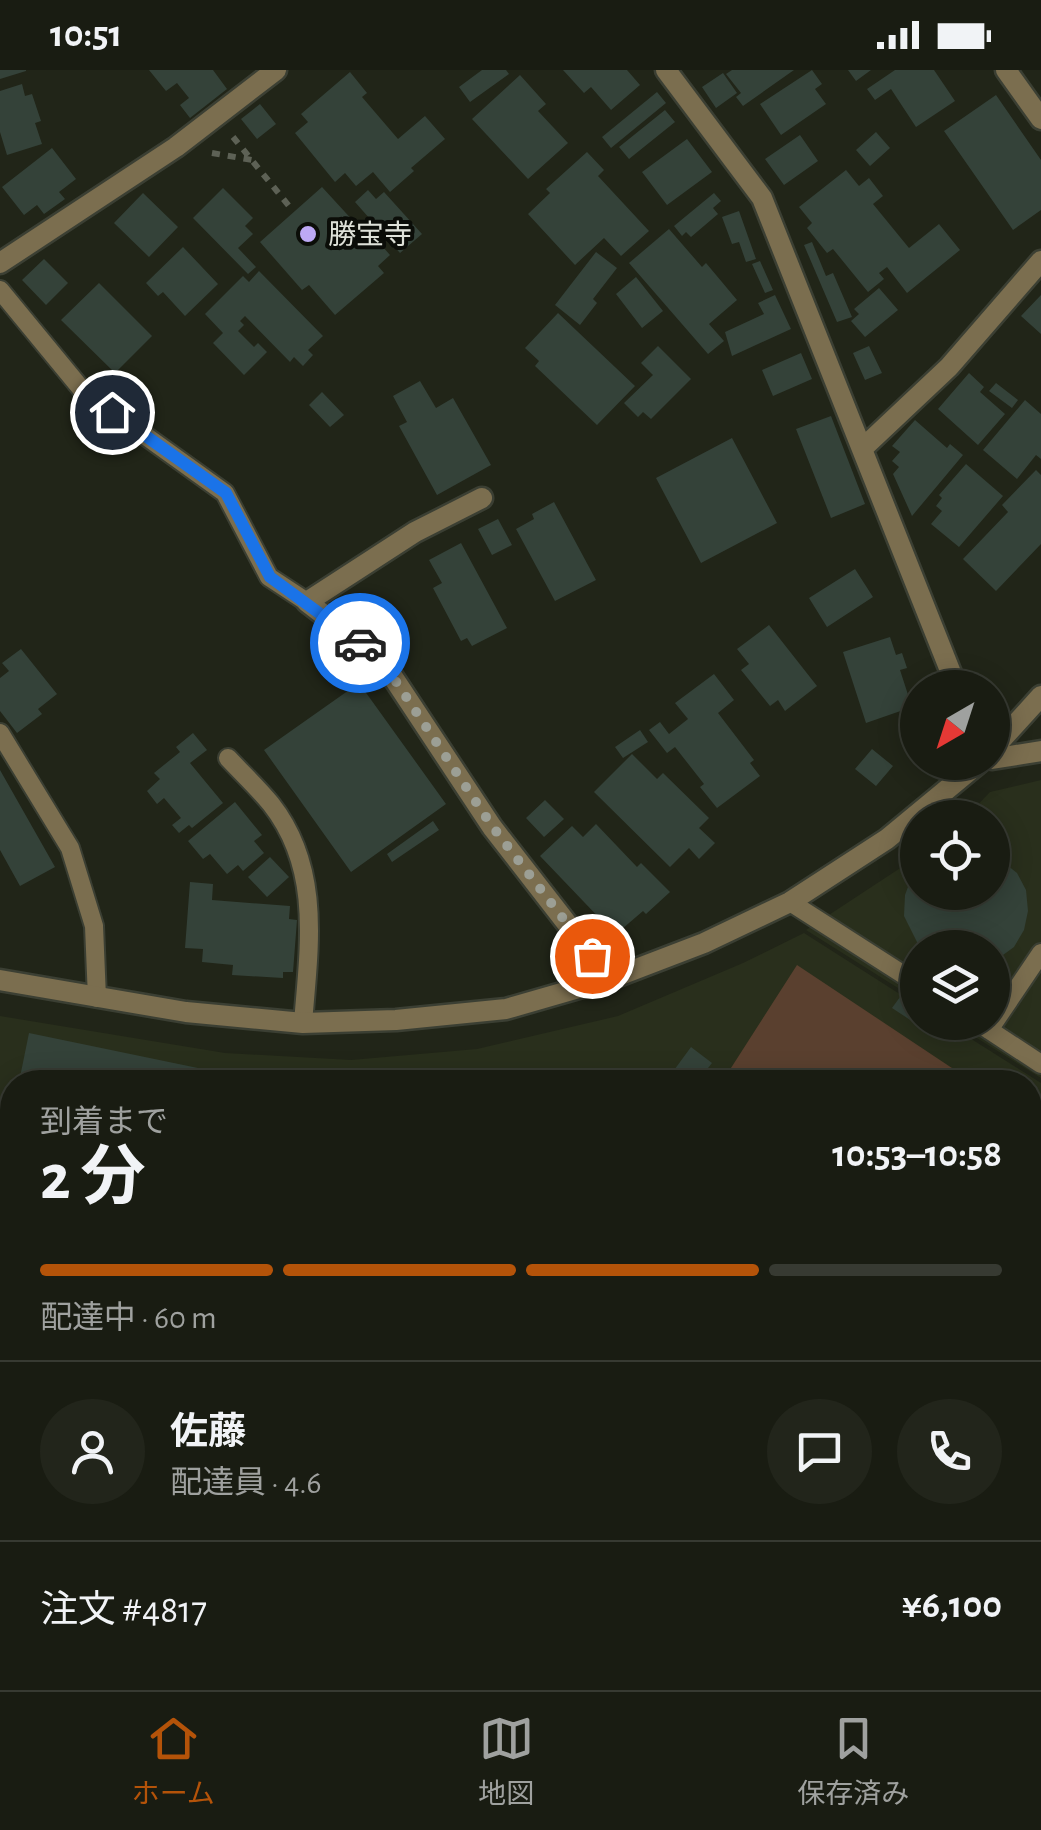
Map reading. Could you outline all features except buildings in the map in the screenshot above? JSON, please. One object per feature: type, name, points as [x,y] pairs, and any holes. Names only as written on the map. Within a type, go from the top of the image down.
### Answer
[{"type":"street","points":[[0,263],[176,147],[276,70]]},
{"type":"street","points":[[666,70],[762,198],[950,670]]},
{"type":"street","points":[[1006,70],[1041,119]]},
{"type":"street","points":[[863,448],[949,367],[1041,261]]},
{"type":"street","points":[[482,498],[415,532],[307,602],[381,659],[492,826],[610,979]]},
{"type":"street","points":[[1010,730],[1041,696]]},
{"type":"street","points":[[1010,756],[1041,750]]},
{"type":"street","points":[[0,980],[186,1012],[302,1023],[396,1020],[506,1009],[610,979],[704,943],[790,902],[887,839],[958,780]]},
{"type":"lane","points":[[0,290],[83,391],[226,493],[270,577],[307,602]]},
{"type":"lane","points":[[0,732],[70,848],[94,926],[96,998]]},
{"type":"lane","points":[[228,758],[272,806],[300,859],[310,906],[302,1023]]},
{"type":"lane","points":[[790,902],[900,972]]},
{"type":"lane","points":[[1010,992],[1041,953]]},
{"type":"lane","points":[[1004,1040],[1041,1064]]},
{"type":"path","points":[[217,116],[289,206]]},
{"type":"shaded area","points":[[1041,780],[1041,1070],[1028,1070],[980,1040],[1010,1040],[1010,930],[900,930],[900,989],[806,930],[900,868],[900,910],[1010,910],[1010,800],[982,800],[990,792]]},
{"type":"shaded area","points":[[804,933],[900,994],[900,1040],[973,1040],[1020,1070],[0,1070],[0,1016],[225,1053],[351,1060],[477,1049],[618,1016]]},
{"type":"shaded area","points":[[797,965],[900,1033],[900,1040],[910,1040],[955,1070],[730,1070]]},
{"type":"way so far","points":[[360,643],[381,659],[492,826],[592,956]]},
{"type":"place","name":"勝宝寺","points":[[308,234]]},
{"type":"route","points":[[112,412],[226,493],[270,577],[360,643]]}]
